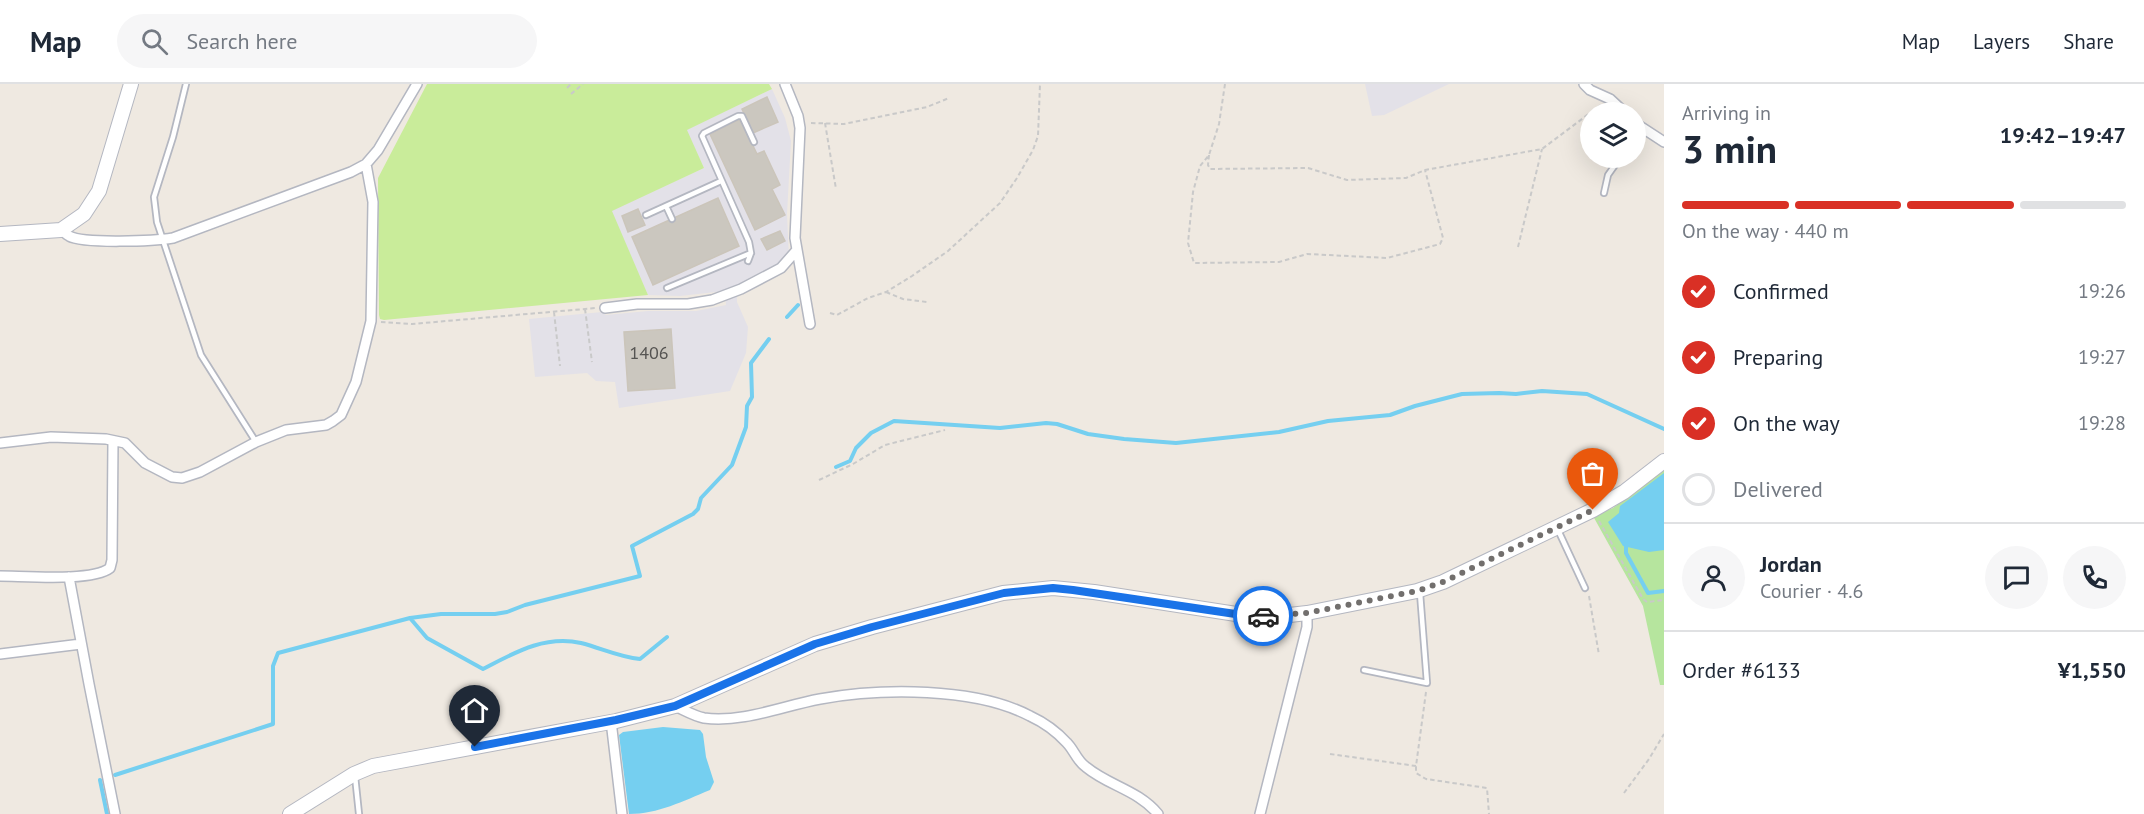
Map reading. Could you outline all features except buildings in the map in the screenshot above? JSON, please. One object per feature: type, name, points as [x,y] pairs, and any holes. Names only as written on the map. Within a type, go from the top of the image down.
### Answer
[{"type":"street","points":[[0,234],[62,230],[84,214],[99,191],[131,84]]},
{"type":"street","points":[[62,230],[68,236],[82,239],[162,240],[173,238],[351,172],[366,164],[378,150],[417,84]]},
{"type":"street","points":[[785,84],[798,116],[800,128],[794,222],[796,251],[810,324]]},
{"type":"street","points":[[1584,84],[1590,90],[1613,102]]},
{"type":"street","points":[[1646,133],[1664,142]]},
{"type":"street","points":[[0,442],[51,437],[125,443],[145,463],[172,477],[182,478],[200,472],[256,442],[286,430],[326,425],[340,415],[356,382],[370,321],[373,202],[366,164]]},
{"type":"street","points":[[605,308],[637,304],[688,304],[712,300],[741,290],[781,268],[796,251]]},
{"type":"street","points":[[0,576],[69,577],[102,573],[107,570],[112,564],[113,441]]},
{"type":"street","points":[[290,814],[354,774],[373,766],[611,722],[675,706],[815,644],[1004,593],[1053,588],[1094,592],[1249,616],[1281,616],[1307,613],[1419,590],[1443,582],[1593,510],[1624,492],[1664,461]]},
{"type":"street","points":[[69,577],[115,814]]},
{"type":"street","points":[[1260,814],[1307,627],[1307,613]]},
{"type":"street","points":[[0,654],[81,644]]},
{"type":"street","points":[[675,706],[704,718],[723,718],[755,715],[820,699],[854,695],[914,692],[972,697],[1004,705],[1050,728],[1067,743],[1078,760],[1088,769],[1145,800],[1158,814]]},
{"type":"street","points":[[611,722],[622,814]]},
{"type":"lane","points":[[186,84],[173,137],[154,197],[157,222],[201,356],[256,442]]},
{"type":"lane","points":[[748,261],[751,254],[749,242],[702,136],[742,116],[754,142]]},
{"type":"lane","points":[[1604,193],[1608,175],[1613,168]]},
{"type":"lane","points":[[646,215],[721,180]]},
{"type":"lane","points":[[666,206],[672,219]]},
{"type":"lane","points":[[667,288],[751,254]]},
{"type":"lane","points":[[1557,527],[1585,588]]},
{"type":"lane","points":[[1364,670],[1428,683],[1422,600],[1419,590]]},
{"type":"lane","points":[[354,774],[357,782],[359,814]]},
{"type":"path","points":[[567,88],[571,84]]},
{"type":"path","points":[[571,94],[583,84]]},
{"type":"path","points":[[831,313],[837,315],[868,298],[886,292],[948,251],[1000,203],[1033,150],[1038,136],[1041,84]]},
{"type":"path","points":[[1225,84],[1219,123],[1209,155],[1210,169],[1308,168],[1347,180],[1406,178],[1425,170],[1542,149],[1580,120]]},
{"type":"path","points":[[798,116],[813,125],[844,124],[927,107],[949,98]]},
{"type":"path","points":[[825,123],[836,189]]},
{"type":"path","points":[[1518,247],[1542,149]]},
{"type":"path","points":[[1209,155],[1200,166],[1193,192],[1188,243],[1194,263],[1279,262],[1307,254],[1387,258],[1440,244],[1443,238],[1425,170]]},
{"type":"path","points":[[886,292],[903,299],[927,302]]},
{"type":"path","points":[[370,321],[412,324],[605,308]]},
{"type":"path","points":[[585,309],[592,362]]},
{"type":"path","points":[[554,312],[560,366]]},
{"type":"path","points":[[819,480],[885,445],[945,430]]},
{"type":"path","points":[[1596,516],[1643,599],[1647,602],[1664,600]]},
{"type":"path","points":[[1585,588],[1590,597],[1599,655]]},
{"type":"path","points":[[1428,683],[1416,773],[1426,779],[1487,788],[1489,814]]},
{"type":"path","points":[[1624,793],[1664,734]]},
{"type":"path","points":[[1330,754],[1416,766]]},
{"type":"shaded area","points":[[1365,84],[1449,84],[1384,115],[1372,116]]},
{"type":"shaded area","points":[[772,89],[785,118],[791,141],[787,214],[789,258],[737,285],[737,302],[748,327],[746,353],[730,391],[619,408],[615,382],[596,381],[587,373],[535,377],[529,319],[602,312],[606,315],[648,311],[696,311],[726,305],[725,291],[680,296],[648,295],[611,211],[704,168],[686,130]]},
{"type":"green space","points":[[427,84],[769,84],[772,89],[687,130],[704,168],[612,211],[648,295],[384,320],[380,319],[379,315],[378,178]]},
{"type":"green space","points":[[1664,470],[1664,685],[1660,685],[1643,606],[1593,516],[1613,508]]},
{"type":"water","points":[[1664,473],[1664,550],[1649,552],[1623,546],[1608,522],[1619,513],[1620,506]]},
{"type":"water","points":[[663,727],[700,730],[703,734],[706,757],[714,782],[710,790],[680,802],[650,812],[629,814],[619,735],[623,732]]},
{"type":"waterway","points":[[787,317],[798,305]]},
{"type":"waterway","points":[[115,775],[273,724],[273,666],[278,653],[410,618],[441,614],[507,612],[525,605],[640,576],[632,546],[693,514],[698,509],[701,498],[732,465],[746,427],[747,406],[752,397],[751,363],[769,339]]},
{"type":"waterway","points":[[836,467],[850,461],[856,448],[871,433],[894,421],[1000,428],[1046,423],[1057,424],[1088,434],[1176,443],[1279,432],[1328,421],[1390,415],[1462,394],[1516,394],[1542,391],[1587,394],[1664,429]]},
{"type":"waterway","points":[[1626,543],[1626,553],[1648,593],[1664,591]]},
{"type":"waterway","points":[[410,618],[427,638],[483,669],[530,647],[554,641],[581,643],[640,659],[667,637]]},
{"type":"waterway","points":[[100,780],[107,814]]},
{"type":"way so far","points":[[1263,616],[1307,613],[1417,591],[1443,582],[1593,510]]},
{"type":"route","points":[[475,747],[616,720],[675,706],[815,644],[1004,593],[1053,588],[1094,592],[1249,616],[1263,616]]}]
